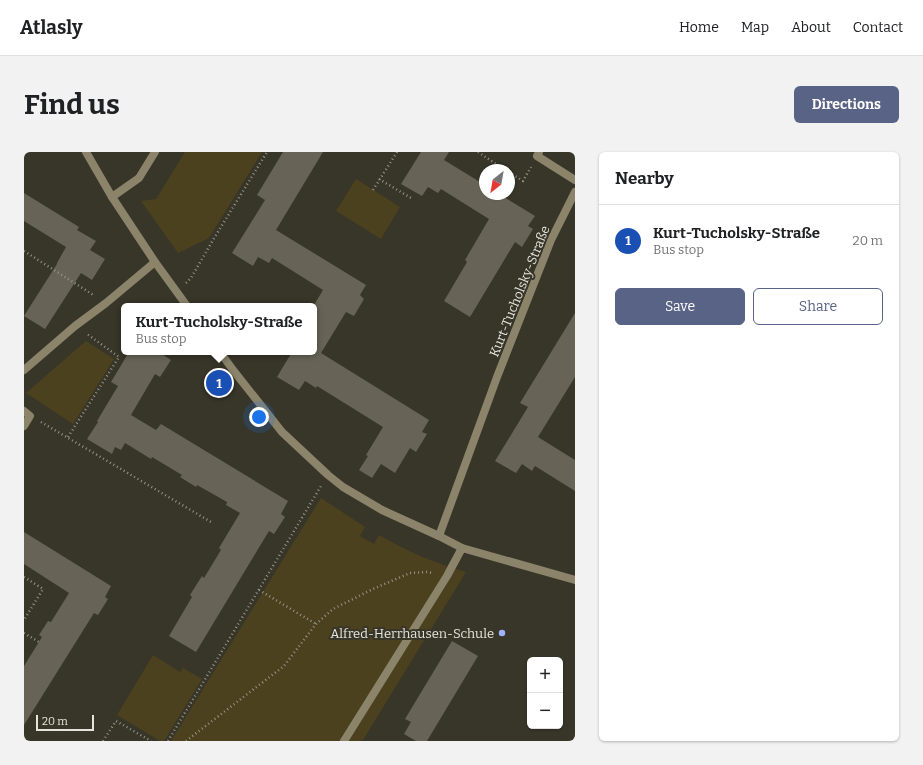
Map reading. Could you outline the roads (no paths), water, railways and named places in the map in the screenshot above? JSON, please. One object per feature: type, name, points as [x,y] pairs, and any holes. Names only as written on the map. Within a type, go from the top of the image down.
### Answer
[{"type":"street","points":[[86,152],[112,197],[155,262],[185,303]]},
{"type":"street","points":[[112,197],[139,178],[155,152]]},
{"type":"street","points":[[538,154],[575,180]]},
{"type":"street","name":"Kurt-Tucholsky-Straße","points":[[439,536],[551,240],[575,192]]},
{"type":"street","points":[[24,370],[75,326],[106,303],[155,262]]},
{"type":"street","points":[[222,355],[282,432],[343,487],[382,510],[462,548],[575,580]]},
{"type":"street","points":[[24,426],[27,413]]},
{"type":"street","points":[[344,741],[447,576],[462,548]]},
{"type":"place","name":"Kurt-Tucholsky-Straße","points":[[219,383]]},
{"type":"place","name":"Alfred-Herrhausen-Schule","points":[[502,633]]}]
